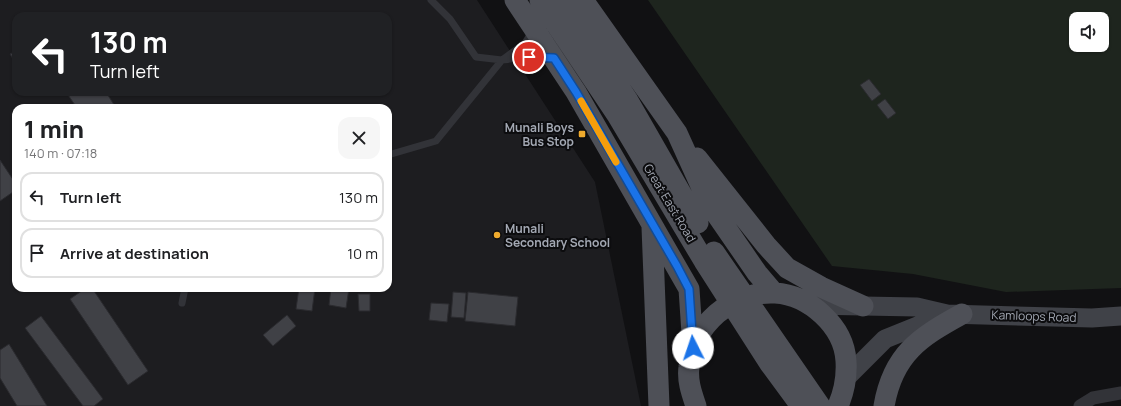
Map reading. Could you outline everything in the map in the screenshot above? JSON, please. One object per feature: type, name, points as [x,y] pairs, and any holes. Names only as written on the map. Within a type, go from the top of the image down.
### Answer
[{"type":"main road","points":[[515,0],[576,92],[689,289],[693,348]]},
{"type":"main road","name":"Great East Road","points":[[540,0],[710,257],[820,406]]},
{"type":"main road","name":"Great East Road","points":[[561,0],[627,99],[710,257],[770,364],[801,406]]},
{"type":"main road","points":[[583,0],[677,133],[766,245],[787,268],[821,287],[863,306]]},
{"type":"main road","points":[[677,133],[706,197],[757,273],[774,293]]},
{"type":"main road","points":[[652,224],[659,406]]},
{"type":"main road","points":[[696,406],[690,388],[689,368],[693,348],[700,332],[711,318],[724,308],[740,300],[774,293],[792,297],[809,305],[823,315],[834,328],[842,344],[846,361],[844,395]]},
{"type":"main road","name":"Kamloops Road","points":[[809,305],[917,307],[955,314],[1092,318],[1121,316]]},
{"type":"main road","points":[[884,406],[887,390],[896,368],[911,348],[929,332],[955,314]]},
{"type":"main road","name":"Kamloops Road","points":[[844,395],[885,339],[955,314]]},
{"type":"street","points":[[1080,406],[1093,398],[1121,393]]},
{"type":"lane","points":[[431,0],[450,19],[476,57],[502,60],[529,57],[554,58]]},
{"type":"lane","points":[[392,154],[436,141],[502,60],[525,43],[534,28]]},
{"type":"lane","points":[[182,303],[184,292]]},
{"type":"shaded area","name":"Munali Secondary School","points":[[0,0],[477,0],[595,182],[641,406],[0,406]]},
{"type":"shaded area","points":[[648,0],[1121,0],[1121,288],[1006,292],[913,274],[832,266]]},
{"type":"building","points":[[869,79],[881,94],[872,101],[860,85]]},
{"type":"building","points":[[69,96],[108,96],[114,104],[74,104]]},
{"type":"building","points":[[885,99],[896,113],[888,119],[877,105]]},
{"type":"building","points":[[0,160],[12,178],[12,193],[0,201]]},
{"type":"building","points":[[80,292],[95,292],[148,371],[128,385],[70,299]]},
{"type":"building","points":[[298,292],[314,292],[312,311],[296,309]]},
{"type":"building","points":[[331,292],[348,292],[346,308],[329,305]]},
{"type":"building","points":[[453,292],[466,293],[464,318],[451,317]]},
{"type":"building","points":[[468,292],[518,297],[515,326],[465,321]]},
{"type":"building","points":[[358,294],[370,294],[370,311],[359,311]]},
{"type":"building","points":[[431,303],[449,304],[447,322],[429,320]]},
{"type":"building","points":[[287,315],[296,326],[273,346],[263,335]]},
{"type":"building","points":[[41,316],[103,399],[94,406],[83,406],[25,328]]},
{"type":"building","points":[[9,344],[47,406],[17,406],[0,378],[0,350]]},
{"type":"slow traffic","points":[[581,101],[616,162]]},
{"type":"place","name":"Munali Boys Bus Stop","points":[[582,134]]},
{"type":"place","name":"Munali Secondary School","points":[[497,235]]},
{"type":"route","points":[[529,57],[554,58],[576,92],[677,266],[689,289],[693,348]]}]
